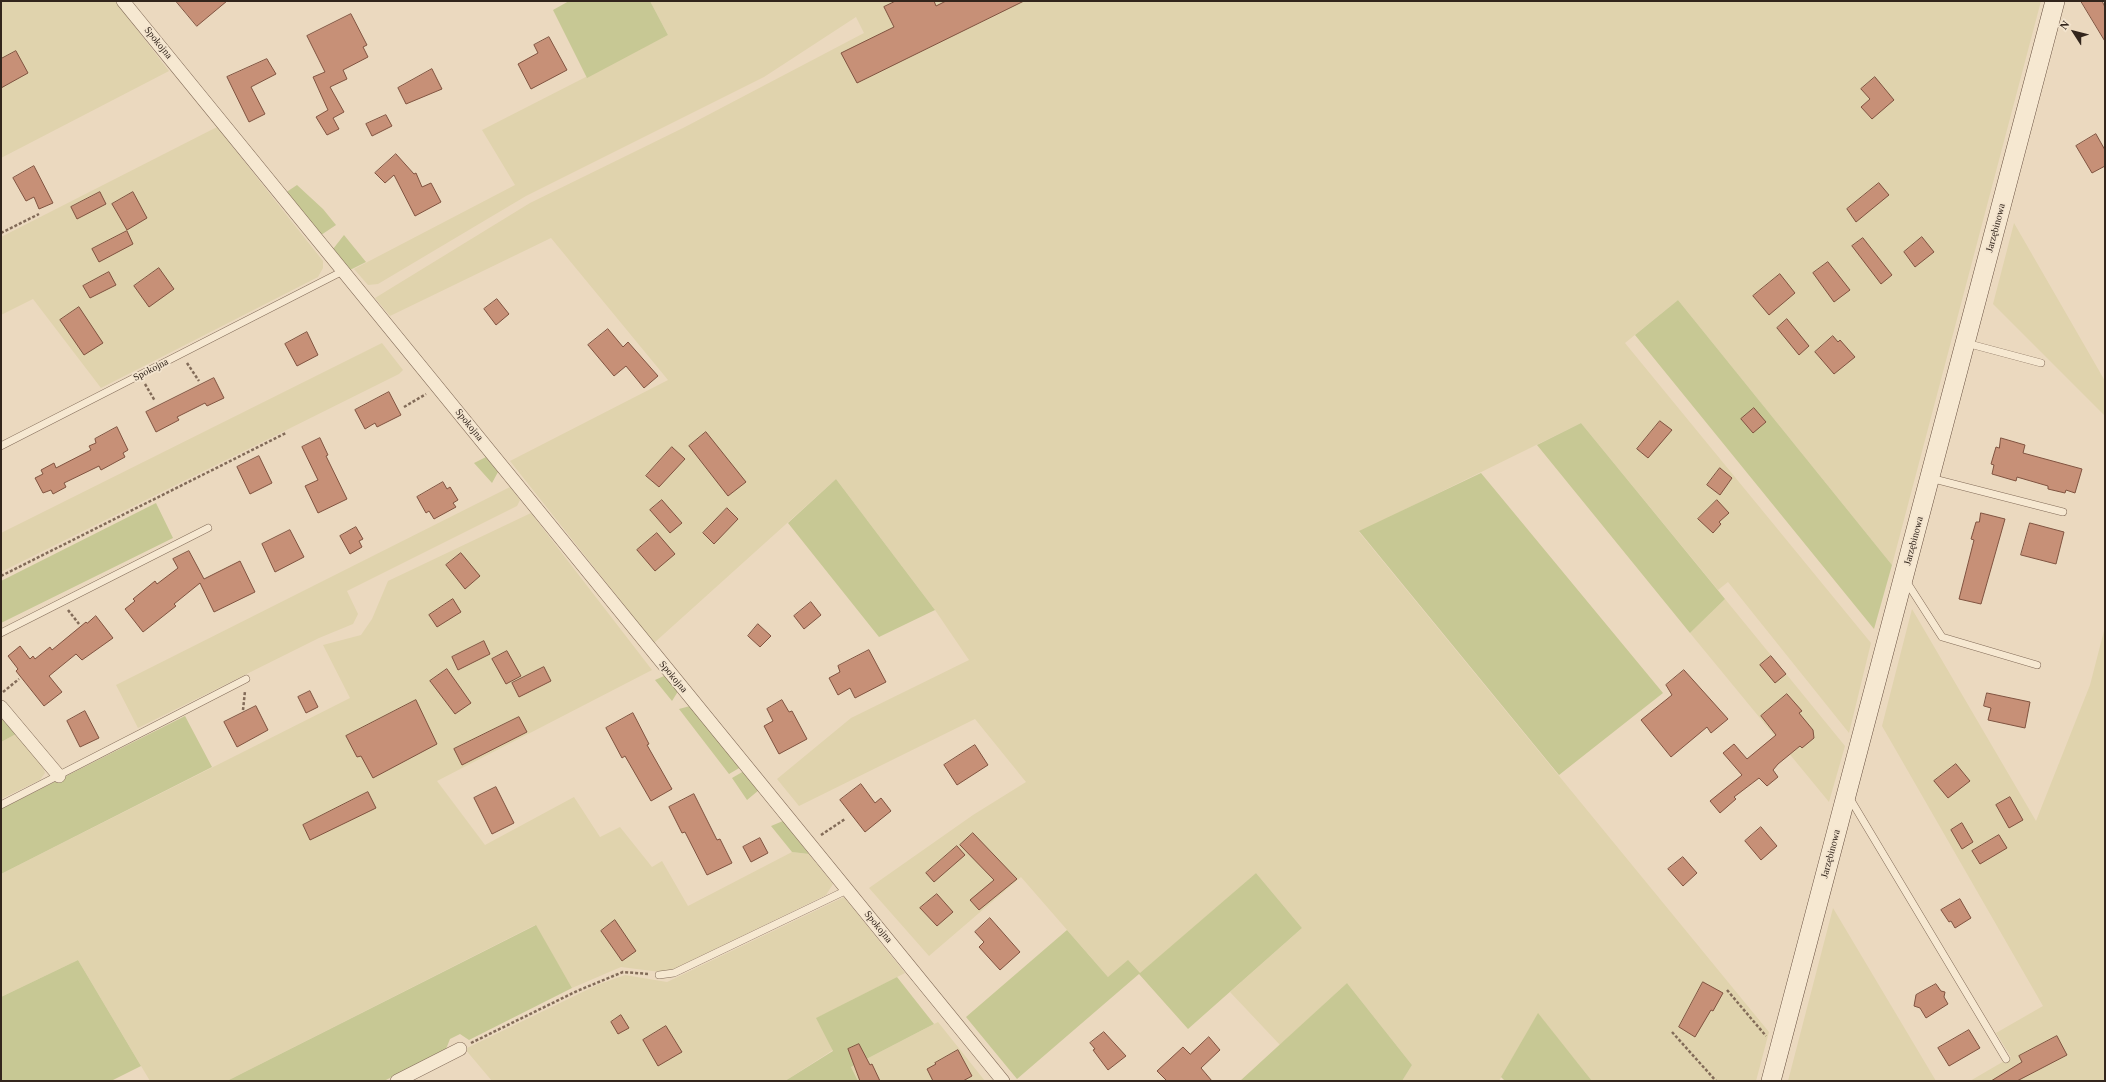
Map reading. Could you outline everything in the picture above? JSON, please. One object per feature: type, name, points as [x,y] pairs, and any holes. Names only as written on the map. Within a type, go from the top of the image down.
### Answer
[{"type":"street","name":"Spokojna","points":[[123,1],[1003,1081]]},
{"type":"street","name":"Jarzębinowa","points":[[1771,1081],[2055,1]]},
{"type":"street","points":[[1,707],[59,776]]},
{"type":"street","points":[[397,1081],[460,1049]]},
{"type":"lane","name":"Spokojna","points":[[1,446],[343,272]]},
{"type":"lane","points":[[1966,343],[2041,363]]},
{"type":"lane","points":[[1930,478],[2063,512]]},
{"type":"lane","points":[[1,633],[208,528]]},
{"type":"lane","points":[[1904,577],[1942,637],[2037,665]]},
{"type":"lane","points":[[1,805],[243,680]]},
{"type":"lane","points":[[1847,794],[2006,1059]]},
{"type":"lane","points":[[659,975],[674,973],[847,890]]},
{"type":"path","points":[[1,233],[39,214]]},
{"type":"path","points":[[182,354],[199,381]]},
{"type":"path","points":[[141,375],[155,401]]},
{"type":"path","points":[[404,407],[438,387]]},
{"type":"path","points":[[1,576],[286,433]]},
{"type":"path","points":[[62,602],[79,624]]},
{"type":"path","points":[[1,694],[19,679]]},
{"type":"path","points":[[243,680],[246,692],[243,710]]},
{"type":"path","points":[[810,844],[845,819]]},
{"type":"path","points":[[460,1049],[576,991],[623,972],[659,975]]},
{"type":"path","points":[[1727,990],[1779,1052]]},
{"type":"path","points":[[1672,1032],[1716,1081]]},
{"type":"shaded area","points":[[1,1],[115,1],[169,71],[1,158]]},
{"type":"shaded area","points":[[650,1],[2041,1],[1892,565],[1678,300],[1625,343],[1871,643],[1849,733],[1728,582],[1718,590],[1581,423],[1359,532],[1769,1032],[1756,1081],[1592,1081],[1538,1014],[1499,1081],[1402,1081],[1412,1065],[1347,983],[1280,1045],[1230,992],[1302,928],[1256,873],[1140,974],[1108,977],[1021,877],[929,956],[869,888],[973,815],[1026,782],[975,719],[799,806],[777,779],[851,718],[969,660],[935,610],[836,479],[654,643],[510,461],[668,380],[551,238],[390,316],[375,298],[530,203],[685,127],[864,33],[856,17],[764,77],[526,196],[378,284],[368,285],[354,269],[515,185],[482,130],[668,35]]},
{"type":"shaded area","points":[[217,127],[323,261],[323,268],[318,277],[101,388],[33,299],[1,315],[1,237]]},
{"type":"shaded area","points":[[2014,223],[2105,381],[2105,416],[1993,304]]},
{"type":"shaded area","points":[[382,343],[403,370],[399,374],[1,572],[1,533]]},
{"type":"shaded area","points":[[510,487],[520,500],[517,506],[347,591],[358,614],[353,624],[319,638],[138,728],[116,685]]},
{"type":"shaded area","points":[[531,513],[652,670],[437,781],[485,845],[574,797],[600,837],[620,827],[652,867],[662,861],[688,906],[792,852],[809,854],[833,884],[826,895],[674,969],[660,972],[621,967],[572,988],[535,925],[227,1081],[150,1081],[78,960],[1,997],[1,874],[350,698],[323,645],[361,635],[372,619],[388,581]]},
{"type":"shaded area","points":[[1725,599],[1845,746],[1829,802],[1690,633]]},
{"type":"shaded area","points":[[1912,609],[2036,821],[2090,685],[2105,627],[2105,1081],[1970,1081],[2011,1057],[1996,1033],[2043,1006],[1882,726]]},
{"type":"shaded area","points":[[16,734],[43,766],[45,773],[40,780],[1,799],[1,742]]},
{"type":"shaded area","points":[[844,897],[905,973],[817,1018],[833,1050],[785,1081],[492,1081],[465,1049],[597,985],[625,975],[667,982]]},
{"type":"shaded area","points":[[1833,908],[1936,1081],[1788,1081]]},
{"type":"shaded area","points":[[938,1022],[985,1081],[858,1081],[851,1067]]},
{"type":"green space","points":[[569,1],[650,1],[668,35],[587,78],[553,10]]},
{"type":"green space","points":[[297,185],[323,209],[336,225],[321,235],[285,193]]},
{"type":"green space","points":[[344,235],[366,262],[350,270],[333,249]]},
{"type":"green space","points":[[1678,300],[1892,565],[1874,629],[1635,335]]},
{"type":"green space","points":[[1581,423],[1725,599],[1690,633],[1537,445]]},
{"type":"green space","points":[[486,457],[498,472],[492,483],[474,463]]},
{"type":"green space","points":[[1481,473],[1663,693],[1559,775],[1359,531]]},
{"type":"green space","points":[[836,479],[935,610],[879,637],[788,523]]},
{"type":"green space","points":[[156,503],[173,538],[1,623],[1,581]]},
{"type":"green space","points":[[664,676],[677,689],[677,693],[672,701],[655,680]]},
{"type":"green space","points":[[690,706],[741,767],[729,774],[679,709]]},
{"type":"green space","points":[[1,715],[16,734],[1,742]]},
{"type":"green space","points":[[185,716],[212,767],[1,874],[1,809]]},
{"type":"green space","points":[[744,771],[759,790],[747,800],[732,778]]},
{"type":"green space","points":[[783,821],[809,854],[792,852],[771,826]]},
{"type":"green space","points":[[1256,873],[1302,928],[1188,1029],[1139,974],[1017,1079],[966,1017],[1067,930],[1108,977],[1128,960],[1140,973]]},
{"type":"green space","points":[[536,925],[572,988],[469,1040],[460,1034],[450,1039],[446,1049],[384,1081],[227,1081]]},
{"type":"green space","points":[[78,960],[141,1066],[111,1081],[1,1081],[1,997]]},
{"type":"green space","points":[[897,977],[934,1024],[851,1067],[858,1081],[785,1081],[833,1051],[816,1018]]},
{"type":"green space","points":[[1347,983],[1412,1065],[1402,1081],[1240,1081]]},
{"type":"green space","points":[[1538,1013],[1592,1081],[1505,1081],[1501,1077]]},
{"type":"building","points":[[176,1],[227,1],[197,26]]},
{"type":"building","points":[[896,1],[934,1],[936,6],[946,1],[1024,1],[857,83],[841,53],[894,27],[884,7]]},
{"type":"building","points":[[2081,1],[2102,1],[2105,7],[2105,41]]},
{"type":"building","points":[[351,14],[367,45],[363,47],[368,57],[343,70],[347,79],[330,87],[344,112],[333,118],[339,129],[327,135],[316,117],[328,110],[313,77],[325,72],[307,36]]},
{"type":"building","points":[[549,37],[567,70],[531,89],[518,64],[538,53],[534,45]]},
{"type":"building","points":[[16,51],[28,73],[1,88],[1,59]]},
{"type":"building","points":[[267,59],[276,74],[251,87],[265,114],[249,122],[227,77]]},
{"type":"building","points":[[432,69],[442,89],[406,104],[398,88]]},
{"type":"building","points":[[1875,77],[1894,100],[1872,119],[1861,107],[1870,99],[1861,89]]},
{"type":"building","points":[[386,115],[392,126],[372,136],[366,124]]},
{"type":"building","points":[[2096,134],[2105,150],[2105,166],[2092,173],[2076,146]]},
{"type":"building","points":[[396,154],[414,174],[416,173],[422,187],[431,183],[441,202],[415,216],[394,175],[385,183],[375,173]]},
{"type":"building","points":[[34,166],[53,203],[39,209],[34,197],[26,201],[13,178]]},
{"type":"building","points":[[1879,183],[1889,195],[1856,222],[1847,209]]},
{"type":"building","points":[[100,192],[106,204],[77,219],[71,207]]},
{"type":"building","points":[[133,192],[147,218],[127,230],[112,204]]},
{"type":"building","points":[[127,231],[133,244],[99,262],[92,249]]},
{"type":"building","points":[[1922,237],[1934,252],[1915,267],[1904,252]]},
{"type":"building","points":[[1863,238],[1892,275],[1881,284],[1852,246]]},
{"type":"building","points":[[1828,262],[1850,290],[1834,302],[1813,273]]},
{"type":"building","points":[[159,268],[174,289],[149,307],[134,286]]},
{"type":"building","points":[[109,272],[116,285],[90,298],[83,286]]},
{"type":"building","points":[[1780,274],[1795,293],[1769,315],[1753,296]]},
{"type":"building","points":[[497,299],[509,314],[496,325],[484,309]]},
{"type":"building","points":[[79,307],[103,343],[84,355],[60,320]]},
{"type":"building","points":[[1787,319],[1809,346],[1799,355],[1777,328]]},
{"type":"building","points":[[608,329],[623,347],[628,342],[658,376],[644,388],[626,366],[614,376],[588,345]]},
{"type":"building","points":[[307,332],[318,355],[297,366],[285,344]]},
{"type":"building","points":[[1833,336],[1838,342],[1840,340],[1855,357],[1834,374],[1815,352]]},
{"type":"building","points":[[214,378],[224,398],[207,406],[205,403],[177,417],[179,420],[156,432],[146,412]]},
{"type":"building","points":[[389,392],[401,415],[377,427],[375,423],[365,429],[355,410]]},
{"type":"building","points":[[1754,408],[1766,422],[1753,433],[1741,419]]},
{"type":"building","points":[[1660,421],[1672,430],[1648,458],[1637,449]]},
{"type":"building","points":[[117,427],[128,450],[123,453],[125,457],[101,470],[99,466],[64,483],[66,487],[53,494],[51,490],[43,493],[35,478],[43,474],[41,470],[54,463],[56,468],[91,450],[89,446],[96,443],[95,439]]},
{"type":"building","points":[[706,432],[746,482],[728,496],[689,446]]},
{"type":"building","points":[[320,438],[328,455],[326,456],[347,499],[318,513],[305,486],[318,480],[302,447]]},
{"type":"building","points":[[2001,438],[2025,445],[2023,453],[2082,469],[2075,493],[2066,490],[2065,493],[2048,489],[2048,486],[2017,477],[2016,481],[1992,474],[1994,465],[1991,464],[1996,447],[1999,448]]},
{"type":"building","points":[[672,447],[685,459],[659,487],[646,476]]},
{"type":"building","points":[[259,456],[272,483],[250,494],[237,467]]},
{"type":"building","points":[[1720,468],[1732,478],[1720,495],[1707,485]]},
{"type":"building","points":[[443,482],[447,489],[450,487],[458,500],[453,503],[456,507],[434,519],[429,511],[426,513],[417,497]]},
{"type":"building","points":[[662,500],[682,523],[670,533],[650,510]]},
{"type":"building","points":[[1717,500],[1729,513],[1719,522],[1721,524],[1713,533],[1698,519]]},
{"type":"building","points":[[727,508],[738,519],[714,544],[703,533]]},
{"type":"building","points":[[1981,513],[2005,519],[1981,604],[1959,599],[1974,540],[1971,539],[1976,522],[1979,522]]},
{"type":"building","points":[[2030,523],[2064,532],[2056,564],[2021,555]]},
{"type":"building","points":[[356,527],[363,539],[359,541],[362,547],[350,554],[340,536]]},
{"type":"building","points":[[290,530],[304,557],[275,572],[262,544]]},
{"type":"building","points":[[657,533],[675,554],[655,571],[637,550]]},
{"type":"building","points":[[189,551],[204,579],[240,561],[255,592],[214,612],[200,583],[174,604],[176,606],[143,632],[125,609],[135,601],[133,599],[155,581],[157,584],[178,568],[173,559]]},
{"type":"building","points":[[461,553],[480,576],[465,589],[446,565]]},
{"type":"building","points":[[453,599],[461,612],[437,627],[429,615]]},
{"type":"building","points":[[811,602],[821,615],[804,629],[794,616]]},
{"type":"building","points":[[96,616],[113,638],[82,660],[76,654],[49,676],[62,692],[44,706],[16,671],[18,669],[8,656],[20,646],[30,659],[33,656],[35,659],[50,647],[52,650],[86,622],[87,623]]},
{"type":"building","points":[[758,624],[771,636],[760,647],[748,636]]},
{"type":"building","points":[[484,641],[490,654],[458,670],[452,657]]},
{"type":"building","points":[[869,650],[886,682],[855,698],[850,688],[838,695],[829,678],[840,672],[838,666]]},
{"type":"building","points":[[507,651],[521,676],[506,684],[492,659]]},
{"type":"building","points":[[1771,656],[1786,674],[1775,683],[1760,665]]},
{"type":"building","points":[[544,667],[551,681],[519,697],[512,683]]},
{"type":"building","points":[[447,669],[471,703],[455,714],[430,681]]},
{"type":"building","points":[[1684,670],[1728,719],[1711,733],[1707,727],[1671,757],[1641,720],[1672,695],[1666,685]]},
{"type":"building","points":[[310,691],[318,707],[306,713],[298,697]]},
{"type":"building","points":[[1987,693],[2030,702],[2025,728],[1988,720],[1991,708],[1984,706]]},
{"type":"building","points":[[1787,694],[1802,711],[1799,713],[1813,730],[1814,738],[1802,748],[1800,746],[1778,764],[1773,770],[1778,777],[1767,786],[1759,778],[1734,797],[1736,799],[1720,813],[1710,801],[1742,775],[1723,753],[1734,744],[1747,759],[1776,735],[1761,716]]},
{"type":"building","points":[[416,700],[437,744],[373,778],[361,756],[357,757],[346,736]]},
{"type":"building","points":[[782,700],[789,712],[792,711],[807,739],[779,754],[764,726],[773,721],[767,709]]},
{"type":"building","points":[[256,706],[268,730],[237,747],[224,722]]},
{"type":"building","points":[[85,711],[99,738],[80,747],[67,721]]},
{"type":"building","points":[[633,713],[649,744],[647,745],[672,789],[651,801],[625,756],[622,758],[606,728]]},
{"type":"building","points":[[519,717],[527,732],[462,765],[454,749]]},
{"type":"building","points":[[975,745],[988,765],[957,785],[944,765]]},
{"type":"building","points":[[1956,764],[1970,781],[1948,798],[1934,781]]},
{"type":"building","points":[[861,784],[875,803],[881,798],[891,811],[865,832],[840,800]]},
{"type":"building","points":[[496,787],[514,823],[492,834],[474,798]]},
{"type":"building","points":[[368,792],[376,808],[310,840],[303,825]]},
{"type":"building","points":[[694,794],[717,840],[720,839],[732,863],[707,875],[685,832],[682,833],[669,807]]},
{"type":"building","points":[[2010,797],[2023,820],[2009,828],[1996,805]]},
{"type":"building","points":[[1962,823],[1973,842],[1962,849],[1951,830]]},
{"type":"building","points":[[1761,827],[1777,846],[1761,860],[1745,841]]},
{"type":"building","points":[[973,833],[1017,879],[979,910],[970,900],[994,880],[960,845]]},
{"type":"building","points":[[1999,835],[2007,848],[1980,864],[1972,851]]},
{"type":"building","points":[[760,838],[768,853],[751,862],[743,847]]},
{"type":"building","points":[[957,846],[965,855],[934,882],[926,873]]},
{"type":"building","points":[[1683,857],[1697,873],[1683,886],[1668,869]]},
{"type":"building","points":[[937,894],[953,912],[937,926],[920,908]]},
{"type":"building","points":[[1960,899],[1971,918],[1955,928],[1941,910]]},
{"type":"building","points":[[990,918],[1020,952],[1000,970],[979,947],[984,942],[975,932]]},
{"type":"building","points":[[615,920],[636,951],[622,961],[601,931]]},
{"type":"building","points":[[1703,982],[1723,993],[1713,1011],[1711,1010],[1695,1037],[1679,1027]]},
{"type":"building","points":[[1936,984],[1941,991],[1945,992],[1944,997],[1948,1004],[1926,1018],[1920,1008],[1914,1006],[1916,995]]},
{"type":"building","points":[[621,1015],[629,1028],[618,1034],[611,1022]]},
{"type":"building","points":[[666,1026],[682,1052],[658,1066],[643,1040]]},
{"type":"building","points":[[1969,1030],[1980,1048],[1949,1066],[1938,1048]]},
{"type":"building","points":[[1104,1032],[1126,1056],[1108,1070],[1093,1050],[1095,1049],[1090,1043]]},
{"type":"building","points":[[2057,1036],[2067,1055],[2017,1081],[1991,1081],[2022,1062],[2019,1056]]},
{"type":"building","points":[[1209,1037],[1220,1050],[1201,1068],[1212,1081],[1167,1081],[1157,1071],[1183,1047],[1190,1054]]},
{"type":"building","points":[[859,1044],[870,1065],[872,1064],[880,1081],[860,1081],[848,1049]]},
{"type":"building","points":[[958,1050],[972,1076],[963,1081],[933,1081],[927,1069]]}]
